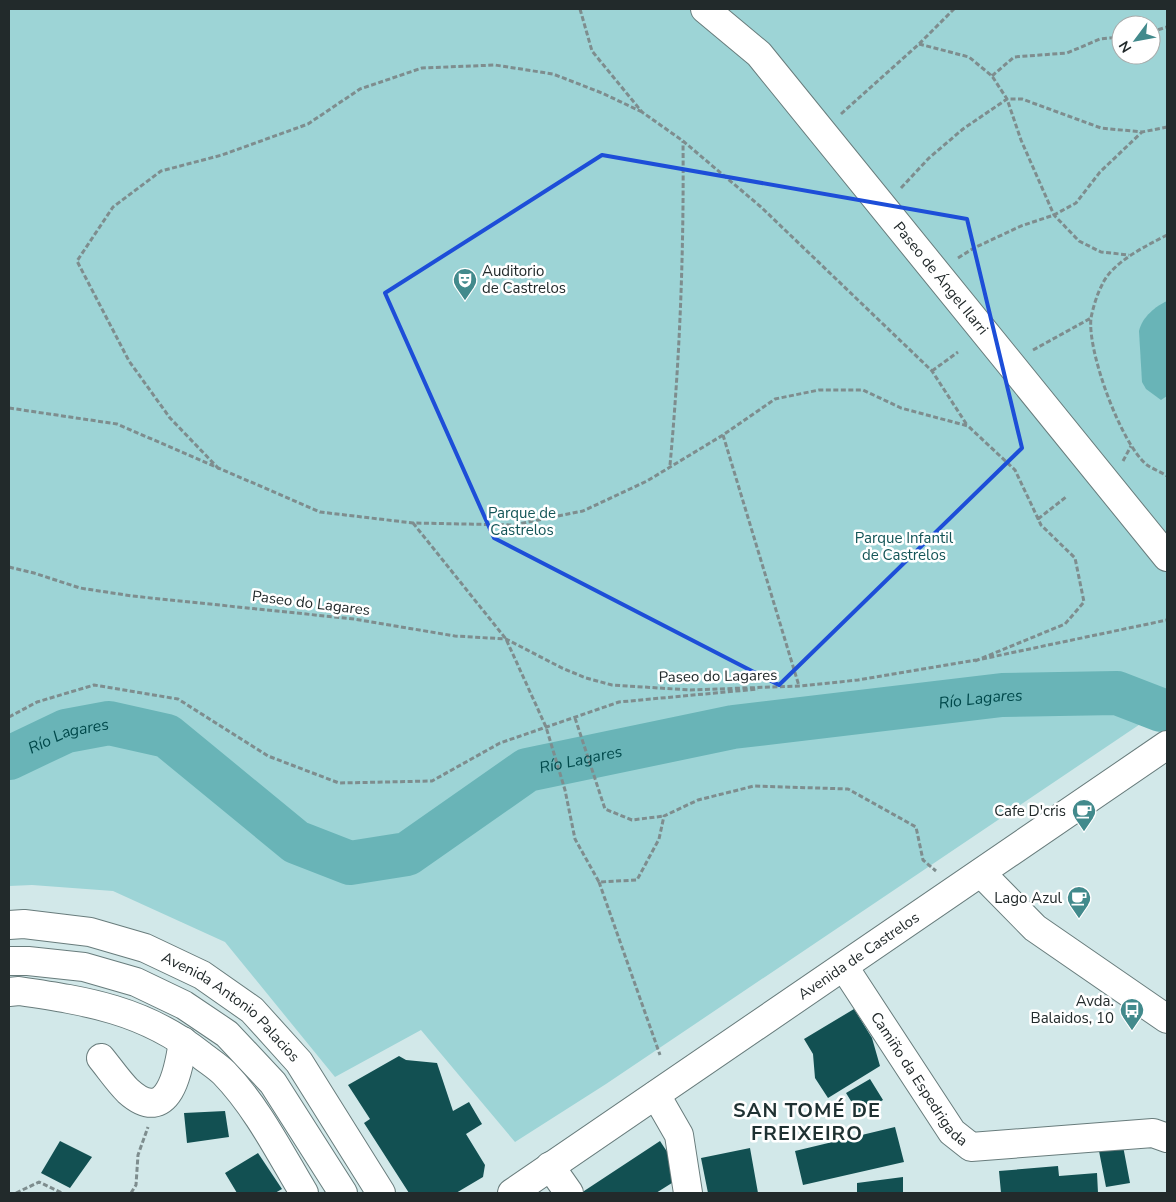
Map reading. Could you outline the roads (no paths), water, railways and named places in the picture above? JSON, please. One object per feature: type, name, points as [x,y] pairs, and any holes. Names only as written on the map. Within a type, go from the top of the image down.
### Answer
[{"type":"main road","name":"Paseo de Ángel Ilarri","points":[[705,9],[759,54],[1167,558]]},
{"type":"main road","name":"Avenida de Castrelos","points":[[512,1193],[1167,745]]},
{"type":"main road","points":[[981,873],[1035,928],[1167,1019]]},
{"type":"main road","name":"Avenida Antonio Palacios","points":[[9,925],[24,924],[90,932],[145,948],[202,976],[252,1010],[299,1062],[381,1193]]},
{"type":"main road","name":"Avenida Antonio Palacios","points":[[9,961],[28,961],[84,967],[136,982],[184,1005],[220,1029],[274,1083],[343,1193]]},
{"type":"main road","name":"Camiño da Espedrigada","points":[[844,967],[952,1132],[971,1147],[1153,1133],[1167,1138]]},
{"type":"main road","points":[[9,992],[82,1000],[145,1019],[183,1041],[223,1073],[257,1116],[304,1193]]},
{"type":"main road","points":[[101,1058],[129,1091],[146,1102],[160,1100],[174,1085],[183,1041]]},
{"type":"main road","points":[[656,1095],[679,1135],[688,1193]]},
{"type":"main road","points":[[550,1166],[569,1193]]},
{"type":"waterway","name":"Río Lagares","points":[[9,758],[66,731],[109,723],[167,736],[296,842],[350,863],[407,854],[527,770],[733,727],[1002,695],[1117,693],[1161,710]]},
{"type":"place","name":"Auditorio de Castrelos","points":[[465,301]]},
{"type":"place","name":"Cafe D'cris","points":[[1084,832]]},
{"type":"place","name":"Lago Azul","points":[[1079,919]]},
{"type":"place","name":"Avda. Balaidos, 10","points":[[1132,1031]]},
{"type":"district","name":"SAN TOMÉ DE FREIXEIRO","points":[[807,1122]]},
{"type":"park label","name":"Parque de Castrelos","points":[[522,522]]},
{"type":"park label","name":"Parque Infantil de Castrelos","points":[[904,546]]}]
